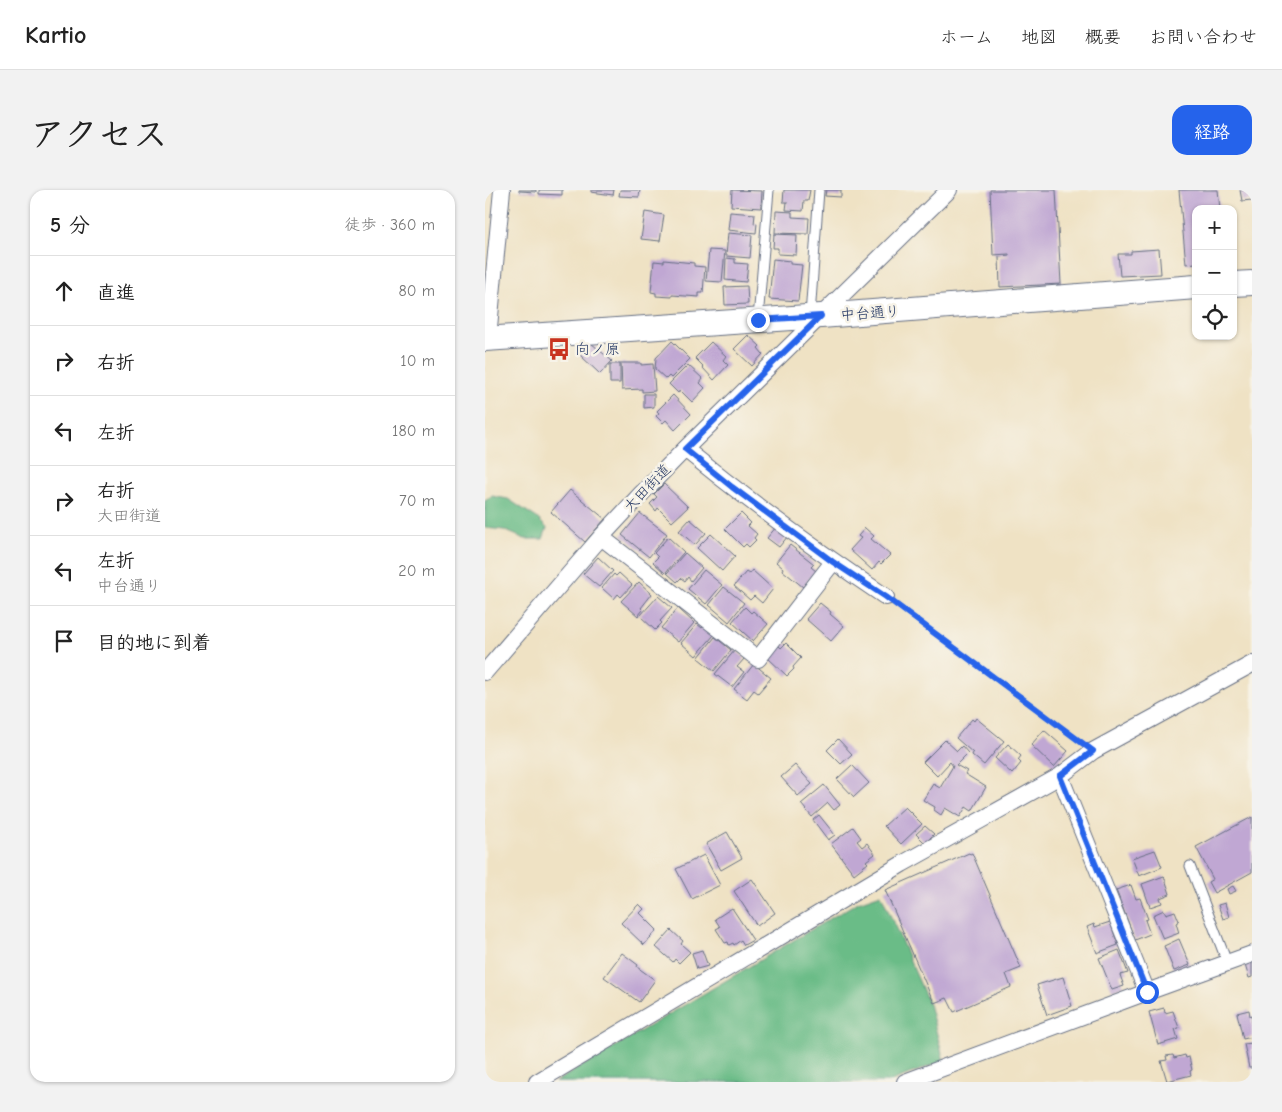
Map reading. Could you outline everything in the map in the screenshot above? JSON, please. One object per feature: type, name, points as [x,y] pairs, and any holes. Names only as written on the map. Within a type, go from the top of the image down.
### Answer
[{"type":"street","points":[[487,338],[502,190]]},
{"type":"street","name":"大田街道","points":[[485,672],[601,538],[685,449],[816,316],[949,190]]},
{"type":"street","points":[[1237,284],[1252,282]]},
{"type":"street","name":"中台通り","points":[[487,338],[816,316],[1192,287]]},
{"type":"street","points":[[685,449],[732,487],[833,562],[886,597]]},
{"type":"street","points":[[601,538],[758,659],[833,562]]},
{"type":"street","points":[[537,1082],[902,864],[1060,776],[1093,751],[1252,664]]},
{"type":"street","points":[[1060,776],[1147,992]]},
{"type":"street","points":[[905,1082],[1252,954]]},
{"type":"lane","points":[[758,320],[769,190]]},
{"type":"lane","points":[[816,316],[819,190]]},
{"type":"lane","points":[[1190,866],[1227,962]]},
{"type":"path","points":[[886,597],[1093,751]]},
{"type":"green space","points":[[492,496],[508,499],[537,518],[547,528],[543,539],[525,539],[504,530],[485,528],[485,501]]},
{"type":"green space","points":[[881,894],[929,1004],[944,1061],[888,1082],[555,1082],[858,902]]},
{"type":"building","points":[[536,190],[536,192],[519,191]]},
{"type":"building","points":[[539,190],[562,190],[562,195],[539,194]]},
{"type":"building","points":[[591,190],[614,190],[613,195],[591,192]]},
{"type":"building","points":[[620,190],[640,190],[639,197],[619,196]]},
{"type":"building","points":[[732,190],[762,191],[761,208],[731,206]]},
{"type":"building","points":[[784,190],[810,190],[808,201],[804,201],[803,211],[786,210],[787,202],[783,202]]},
{"type":"building","points":[[826,190],[841,190],[841,197],[825,196]]},
{"type":"building","points":[[990,190],[1056,190],[1061,284],[1000,287],[999,257],[1009,256],[1009,254],[993,255]]},
{"type":"building","points":[[1179,190],[1218,190],[1220,205],[1192,205],[1192,263],[1186,264]]},
{"type":"building","points":[[1240,190],[1252,190],[1252,200],[1242,201]]},
{"type":"building","points":[[776,211],[792,212],[792,217],[809,218],[808,234],[775,233]]},
{"type":"building","points":[[645,212],[664,215],[660,241],[641,239]]},
{"type":"building","points":[[730,212],[755,214],[754,224],[757,223],[756,233],[728,230]]},
{"type":"building","points":[[728,233],[752,235],[750,258],[726,256]]},
{"type":"building","points":[[774,234],[797,235],[796,255],[778,254],[778,248],[773,248]]},
{"type":"building","points":[[1159,249],[1161,274],[1120,276],[1118,254],[1131,254],[1131,251]]},
{"type":"building","points":[[709,250],[725,251],[722,282],[706,281]]},
{"type":"building","points":[[726,258],[735,259],[735,263],[748,264],[746,282],[725,280]]},
{"type":"building","points":[[773,259],[802,265],[798,301],[769,299]]},
{"type":"building","points":[[664,260],[694,263],[694,266],[705,267],[703,293],[699,293],[699,297],[672,295],[672,297],[656,296],[656,293],[651,292],[654,261],[664,262]]},
{"type":"building","points":[[747,286],[748,304],[725,305],[724,287]]},
{"type":"building","points":[[748,335],[760,346],[758,348],[763,354],[752,366],[734,349]]},
{"type":"building","points":[[672,341],[690,359],[671,378],[669,376],[666,379],[655,369],[656,358]]},
{"type":"building","points":[[711,342],[726,356],[723,360],[728,365],[714,380],[695,358]]},
{"type":"building","points":[[591,343],[612,361],[600,374],[580,355]]},
{"type":"building","points":[[621,363],[653,364],[655,391],[642,392],[642,389],[622,390]]},
{"type":"building","points":[[610,364],[620,364],[620,383],[610,383]]},
{"type":"building","points":[[688,365],[703,379],[700,383],[705,388],[692,402],[680,390],[678,393],[669,384]]},
{"type":"building","points":[[644,394],[654,394],[654,407],[644,408]]},
{"type":"building","points":[[673,395],[691,414],[675,430],[666,420],[663,423],[656,416],[659,413],[657,411]]},
{"type":"building","points":[[664,484],[688,507],[672,522],[658,508],[656,511],[650,504],[657,497],[654,494]]},
{"type":"building","points":[[570,490],[605,519],[585,542],[551,512]]},
{"type":"building","points":[[640,513],[667,534],[649,557],[622,535]]},
{"type":"building","points":[[741,513],[751,523],[748,526],[757,534],[754,538],[756,540],[749,547],[746,544],[743,547],[725,529]]},
{"type":"building","points":[[690,519],[706,533],[695,545],[679,531]]},
{"type":"building","points":[[777,526],[788,536],[779,547],[767,538]]},
{"type":"building","points":[[865,528],[874,536],[871,539],[890,555],[881,564],[879,562],[872,570],[850,550],[861,538],[858,536]]},
{"type":"building","points":[[711,534],[735,556],[722,571],[697,548]]},
{"type":"building","points":[[668,537],[684,552],[665,573],[653,562],[658,557],[654,553]]},
{"type":"building","points":[[790,545],[814,564],[811,567],[816,571],[803,587],[782,570],[783,568],[776,562]]},
{"type":"building","points":[[685,553],[702,568],[691,581],[688,577],[685,581],[681,578],[677,582],[667,573]]},
{"type":"building","points":[[598,557],[613,571],[599,587],[583,574]]},
{"type":"building","points":[[704,570],[722,585],[706,604],[688,589]]},
{"type":"building","points":[[752,570],[773,589],[762,603],[754,596],[750,600],[734,586],[746,572],[749,574]]},
{"type":"building","points":[[619,573],[632,585],[621,597],[618,594],[614,599],[602,588],[614,574],[616,576]]},
{"type":"building","points":[[639,582],[652,594],[641,608],[643,610],[638,616],[621,601]]},
{"type":"building","points":[[724,587],[744,603],[729,622],[709,605]]},
{"type":"building","points":[[658,596],[672,608],[660,621],[662,623],[655,630],[640,616]]},
{"type":"building","points":[[820,603],[844,626],[831,641],[806,619]]},
{"type":"building","points":[[745,607],[751,613],[753,611],[768,624],[753,641],[732,622]]},
{"type":"building","points":[[678,608],[694,623],[678,642],[661,628]]},
{"type":"building","points":[[697,624],[702,628],[704,626],[714,635],[696,656],[681,643]]},
{"type":"building","points":[[715,637],[731,650],[714,671],[698,658]]},
{"type":"building","points":[[786,643],[801,658],[787,676],[767,657],[778,645],[781,648]]},
{"type":"building","points":[[735,650],[745,658],[737,667],[744,672],[732,687],[715,674]]},
{"type":"building","points":[[754,664],[771,678],[758,693],[754,690],[747,699],[734,689]]},
{"type":"building","points":[[976,718],[1004,741],[984,765],[956,738],[972,719],[974,721]]},
{"type":"building","points":[[1044,730],[1068,751],[1054,767],[1031,745]]},
{"type":"building","points":[[838,739],[852,754],[841,764],[827,750]]},
{"type":"building","points":[[945,740],[957,751],[962,746],[968,753],[956,765],[967,771],[965,774],[986,787],[972,811],[966,807],[960,817],[945,808],[941,815],[934,810],[935,807],[923,800],[933,784],[940,788],[953,766],[950,762],[937,776],[923,762]]},
{"type":"building","points":[[1008,744],[1021,756],[1018,760],[1021,763],[1012,774],[995,758]]},
{"type":"building","points":[[795,765],[812,784],[798,796],[781,777]]},
{"type":"building","points":[[852,765],[869,783],[854,797],[837,779]]},
{"type":"building","points":[[824,785],[840,805],[834,810],[828,803],[812,817],[801,804]]},
{"type":"building","points":[[905,807],[922,824],[901,844],[884,826]]},
{"type":"building","points":[[819,815],[835,835],[828,840],[813,820]]},
{"type":"building","points":[[1252,817],[1252,872],[1214,893],[1208,882],[1213,879],[1196,847]]},
{"type":"building","points":[[925,826],[934,834],[925,843],[916,834]]},
{"type":"building","points":[[853,827],[861,838],[857,841],[862,847],[867,843],[875,854],[866,861],[868,863],[854,874],[831,844]]},
{"type":"building","points":[[727,832],[742,858],[721,870],[706,844]]},
{"type":"building","points":[[1155,850],[1162,867],[1139,876],[1132,858]]},
{"type":"building","points":[[972,853],[1021,968],[1006,974],[1011,987],[954,1012],[947,998],[934,1003],[885,890]]},
{"type":"building","points":[[704,855],[720,885],[692,899],[676,869]]},
{"type":"building","points":[[1164,876],[1170,894],[1160,898],[1162,903],[1150,907],[1142,884]]},
{"type":"building","points":[[752,879],[775,913],[757,926],[734,891]]},
{"type":"building","points":[[1131,885],[1136,899],[1140,898],[1148,919],[1145,920],[1150,934],[1135,940],[1116,890]]},
{"type":"building","points":[[1233,886],[1236,891],[1229,894],[1227,889]]},
{"type":"building","points":[[1225,903],[1229,917],[1223,919],[1218,905]]},
{"type":"building","points":[[639,904],[644,909],[640,913],[657,930],[644,945],[621,923]]},
{"type":"building","points":[[732,908],[753,940],[744,945],[741,940],[734,945],[733,943],[729,945],[728,942],[725,943],[716,929],[720,927],[715,919]]},
{"type":"building","points":[[1164,910],[1166,914],[1175,911],[1179,921],[1176,923],[1179,933],[1163,939],[1153,915]]},
{"type":"building","points":[[1110,922],[1118,945],[1097,953],[1087,927],[1094,924],[1095,927]]},
{"type":"building","points":[[671,930],[683,941],[681,944],[690,952],[679,963],[675,959],[673,962],[656,947]]},
{"type":"building","points":[[1179,939],[1190,965],[1174,971],[1164,946]]},
{"type":"building","points":[[702,950],[708,966],[697,969],[692,953]]},
{"type":"building","points":[[1119,950],[1128,973],[1120,975],[1124,986],[1112,990],[1099,958]]},
{"type":"building","points":[[622,953],[655,980],[639,1002],[604,977]]},
{"type":"building","points":[[1252,963],[1252,977],[1249,978],[1245,965]]},
{"type":"building","points":[[1063,977],[1072,1006],[1047,1015],[1037,985]]},
{"type":"building","points":[[1164,1008],[1165,1013],[1173,1011],[1179,1028],[1175,1029],[1178,1039],[1158,1045],[1149,1012]]},
{"type":"building","points":[[1249,1010],[1250,1016],[1252,1015],[1252,1037],[1243,1039],[1237,1013]]},
{"type":"building","points":[[1252,1043],[1252,1068],[1249,1068],[1244,1044]]},
{"type":"building","points":[[1173,1055],[1174,1058],[1185,1055],[1186,1058],[1189,1057],[1192,1070],[1190,1071],[1191,1075],[1167,1081],[1161,1061],[1167,1060],[1166,1056]]},
{"type":"place","name":"向ノ原","points":[[559,349]]},
{"type":"route","points":[[758,320],[821,316],[685,449],[732,487],[833,562],[886,597],[1093,751],[1060,776],[1147,992]]}]
